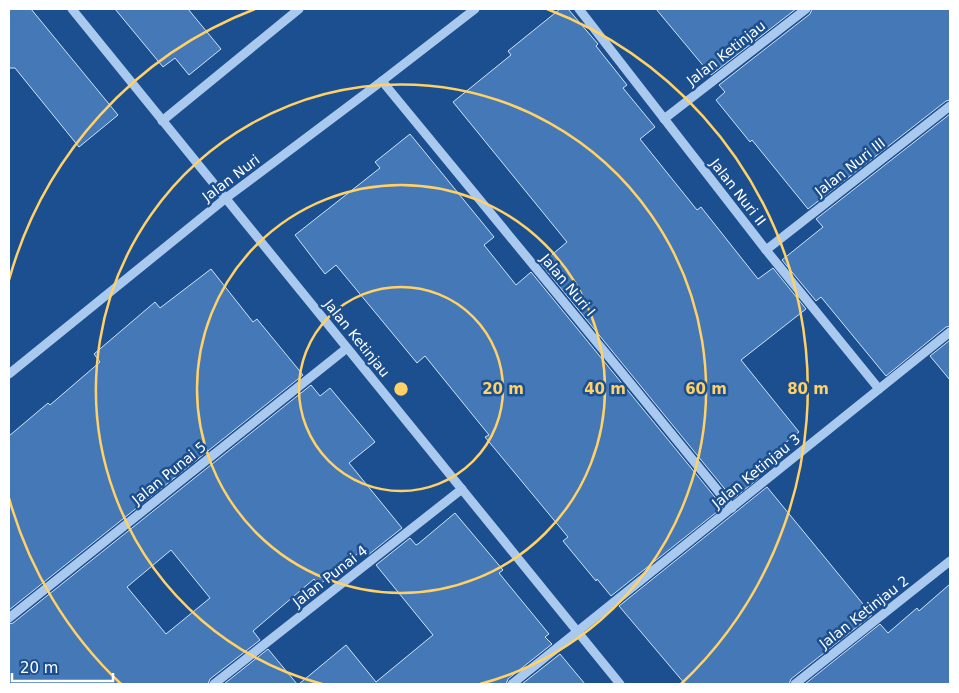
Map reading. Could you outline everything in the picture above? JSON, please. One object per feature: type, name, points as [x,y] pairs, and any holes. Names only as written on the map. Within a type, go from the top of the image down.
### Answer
[{"type":"street","name":"Jalan Ketinjau","points":[[72,9],[620,684]]},
{"type":"street","points":[[162,121],[299,9]]},
{"type":"street","name":"Jalan Nuri","points":[[9,374],[226,198],[382,82],[475,9]]},
{"type":"street","name":"Jalan Nuri II","points":[[579,9],[766,250],[879,389]]},
{"type":"street","name":"Jalan Ketinjau","points":[[664,119],[806,9]]},
{"type":"street","name":"Jalan Nuri I","points":[[382,82],[732,508]]},
{"type":"street","name":"Jalan Nuri III","points":[[766,250],[950,106]]},
{"type":"street","name":"Jalan Ketinjau 3","points":[[512,684],[950,332]]},
{"type":"street","name":"Jalan Punai 5","points":[[9,618],[347,348]]},
{"type":"street","name":"Jalan Punai 4","points":[[214,684],[462,489]]},
{"type":"street","name":"Jalan Ketinjau 2","points":[[795,684],[950,561]]},
{"type":"building","points":[[9,9],[31,9],[118,115],[79,147],[15,68],[9,68]]},
{"type":"building","points":[[115,9],[188,9],[221,49],[189,75],[175,58],[163,67]]},
{"type":"building","points":[[560,9],[568,9],[598,44],[596,46],[627,85],[623,88],[655,127],[640,139],[697,210],[701,207],[758,279],[773,268],[806,309],[741,360],[799,432],[753,471],[759,478],[733,499],[541,264],[567,242],[453,102],[511,55],[508,51]]},
{"type":"building","points":[[656,9],[796,9],[711,75]]},
{"type":"building","points":[[812,9],[950,9],[950,100],[946,101],[808,209],[752,140],[750,142],[716,100],[725,92],[719,85],[810,14]]},
{"type":"building","points":[[950,114],[950,326],[946,327],[886,376],[821,297],[816,301],[782,260],[823,227],[816,219]]},
{"type":"building","points":[[410,134],[494,237],[484,245],[516,285],[531,272],[723,507],[611,596],[563,541],[568,537],[485,437],[489,435],[425,356],[417,363],[336,265],[325,274],[295,235],[380,168],[375,162]]},
{"type":"building","points":[[211,269],[253,322],[257,319],[303,375],[9,610],[9,436],[48,403],[50,405],[100,362],[94,354],[155,302],[160,308]]},
{"type":"building","points":[[950,340],[950,380],[930,356]]},
{"type":"building","points":[[311,385],[320,396],[330,388],[375,442],[349,463],[402,528],[368,555],[361,551],[319,585],[314,579],[253,631],[260,640],[210,679],[208,684],[9,684],[9,624],[13,623]],"holes":[[[171,550],[210,598],[166,634],[127,587]]]},
{"type":"building","points":[[767,487],[872,615],[791,679],[789,684],[685,684],[619,606]]},
{"type":"building","points":[[455,513],[503,570],[499,573],[549,634],[545,637],[552,644],[508,679],[506,684],[299,684],[346,645],[376,682],[433,635],[376,565],[410,538],[416,545],[418,544]]},
{"type":"building","points":[[950,584],[950,684],[805,684],[880,624],[888,633],[917,608],[919,611]]},
{"type":"building","points":[[268,649],[297,684],[224,684]]},
{"type":"building","points":[[560,654],[585,684],[522,684]]}]
